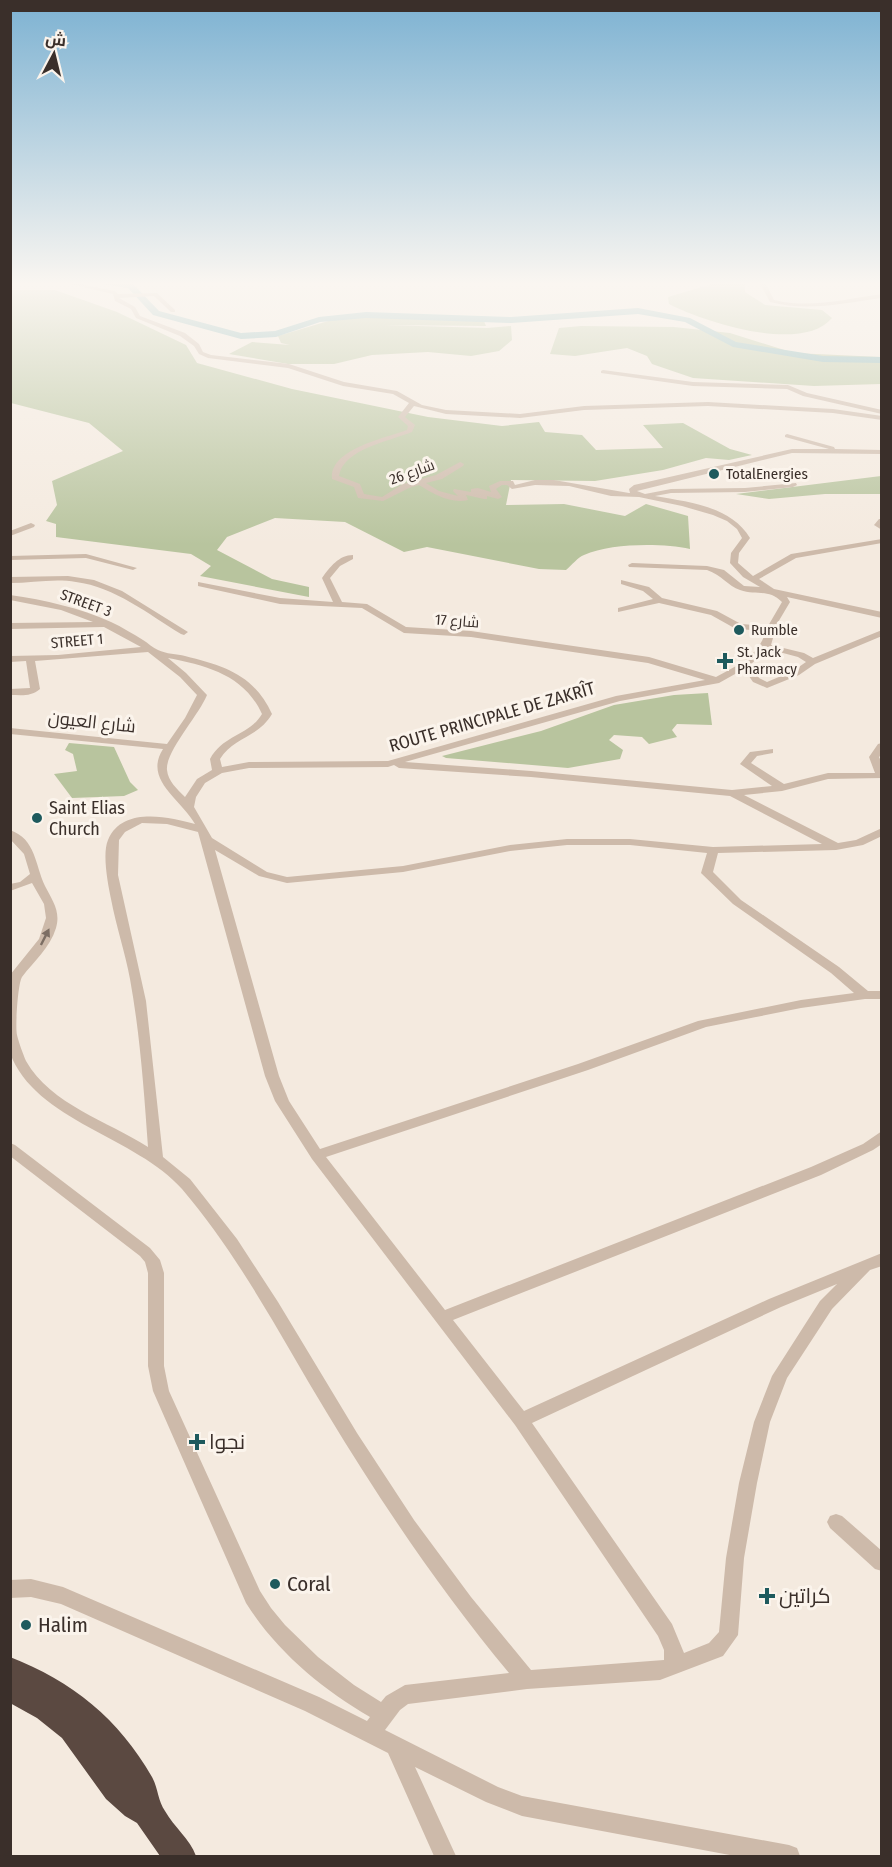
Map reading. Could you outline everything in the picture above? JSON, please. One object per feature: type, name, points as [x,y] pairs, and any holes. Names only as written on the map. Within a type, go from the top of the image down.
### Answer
[{"type":"highway","points":[[10,1671],[47,1687],[88,1719],[145,1794],[147,1811]]},
{"type":"highway","points":[[10,1687],[65,1721],[78,1734],[128,1800],[147,1811],[180,1857]]},
{"type":"street","points":[[307,371],[343,384],[395,392],[413,403],[436,411],[520,416],[614,406],[740,405],[845,412],[882,418]]},
{"type":"street","points":[[603,372],[693,384],[788,387],[805,395],[882,412]]},
{"type":"street","name":"شارع 26","points":[[413,403],[401,417],[412,425],[410,431],[374,442],[342,460],[334,475],[357,486],[361,496],[378,499],[419,481],[439,477],[460,464]]},
{"type":"street","points":[[787,436],[851,452]]},
{"type":"street","points":[[793,485],[730,491],[657,492],[642,496],[632,491],[786,452],[882,452]]},
{"type":"street","points":[[419,481],[436,493],[463,499],[465,498],[456,492],[484,497],[474,491],[479,490],[498,497],[492,488],[507,482],[511,483],[513,488],[531,483],[551,482],[577,485],[618,496],[642,496],[702,510],[734,521],[746,538],[735,553],[734,562],[740,571],[782,596],[786,602],[772,628],[766,646],[746,664],[716,681]]},
{"type":"street","points":[[882,521],[878,525],[882,528]]},
{"type":"street","points":[[10,534],[31,525]]},
{"type":"street","points":[[753,579],[794,556],[882,542]]},
{"type":"street","points":[[10,558],[86,556],[133,568]]},
{"type":"street","points":[[339,604],[326,578],[337,564],[350,557]]},
{"type":"street","points":[[632,565],[707,568],[721,572],[742,588],[773,591],[882,615]]},
{"type":"street","points":[[10,580],[63,578],[86,581],[131,600],[184,632]]},
{"type":"street","points":[[624,582],[646,590],[659,600],[710,612],[739,627],[772,628]]},
{"type":"street","name":"شارع 17","points":[[201,584],[280,602],[364,606],[404,630],[471,634],[649,660],[716,681]]},
{"type":"street","name":"STREET 3","points":[[10,597],[66,607],[109,624],[149,651]]},
{"type":"street","points":[[621,610],[659,600]]},
{"type":"street","points":[[10,626],[109,624]]},
{"type":"street","points":[[746,664],[756,680],[767,686],[796,673],[812,662],[882,633]]},
{"type":"street","points":[[766,646],[801,655],[812,662]]},
{"type":"street","points":[[149,651],[202,695],[193,715],[170,747],[160,766],[161,774],[176,796],[189,807],[205,835],[282,1101],[317,1155],[521,1420],[665,1630],[674,1650],[674,1664]]},
{"type":"street","points":[[149,651],[229,674],[249,686],[262,704],[267,714],[263,724],[221,748],[215,759],[218,770]]},
{"type":"street","name":"STREET 1","points":[[10,659],[149,651]]},
{"type":"street","points":[[10,692],[29,692],[35,689],[30,659]]},
{"type":"street","name":"ROUTE PRINCIPALE DE ZAKRÎT","points":[[189,807],[189,797],[194,788],[218,770],[249,765],[388,764],[619,698],[648,691],[716,681]]},
{"type":"street","name":"شارع العيون","points":[[10,731],[170,747]]},
{"type":"street","points":[[388,764],[531,774],[732,794],[782,788],[828,776],[878,776],[880,773],[874,757],[882,746]]},
{"type":"street","points":[[769,751],[754,754],[745,764],[782,788]]},
{"type":"street","points":[[732,794],[836,847]]},
{"type":"street","points":[[156,1157],[145,1036],[136,980],[117,896],[113,840],[125,825],[140,820],[163,820],[205,835],[263,874],[288,880],[403,869],[510,848],[556,843],[630,842],[713,850],[836,847],[859,843],[882,831]]},
{"type":"street","points":[[10,833],[29,849],[35,876],[41,893],[50,904],[53,918],[42,945],[12,981],[10,1033],[14,1052],[24,1069],[43,1089],[90,1122],[156,1157],[193,1193],[232,1243],[351,1438],[425,1551],[465,1605],[527,1680]]},
{"type":"street","points":[[713,850],[707,873],[715,883],[769,926],[835,970],[865,995]]},
{"type":"street","points":[[13,887],[35,876]]},
{"type":"street","points":[[13,887],[41,893]]},
{"type":"street","points":[[317,1155],[561,1075],[703,1023],[865,995],[882,995]]},
{"type":"street","points":[[441,1318],[816,1171],[868,1147],[882,1136]]},
{"type":"street","points":[[10,1148],[145,1252],[152,1260],[156,1278],[156,1359],[161,1391],[253,1597],[271,1623],[323,1673],[351,1695],[396,1747],[445,1857]]},
{"type":"street","points":[[521,1420],[775,1303],[882,1259]]},
{"type":"street","points":[[377,1724],[398,1698],[405,1695],[527,1680],[664,1671],[674,1664],[716,1650],[728,1635],[742,1514],[762,1422],[780,1376],[802,1339],[826,1305],[865,1266]]},
{"type":"street","points":[[836,1522],[882,1563]]},
{"type":"street","points":[[10,1589],[39,1589],[63,1596],[312,1704],[377,1724]]},
{"type":"street","points":[[396,1747],[493,1795],[522,1806],[789,1857]]},
{"type":"green space","points":[[11,371],[227,371],[292,389],[428,417],[502,426],[539,422],[545,432],[582,435],[596,450],[663,448],[643,425],[683,423],[730,449],[752,455],[729,460],[706,458],[663,470],[595,481],[511,480],[506,505],[564,504],[625,516],[646,504],[688,516],[690,549],[651,545],[622,546],[584,555],[566,570],[539,569],[427,547],[404,552],[345,522],[275,518],[227,537],[217,550],[272,579],[309,587],[309,597],[200,576],[211,566],[191,554],[56,537],[56,524],[46,521],[57,505],[52,481],[123,451],[89,423],[11,403]]},
{"type":"green space","points":[[673,371],[881,371],[881,384],[814,386],[693,378]]},
{"type":"green space","points":[[881,476],[881,494],[825,494],[769,499],[736,494]]},
{"type":"green space","points":[[708,693],[712,725],[677,724],[672,730],[677,737],[649,744],[642,737],[614,735],[609,740],[623,750],[620,759],[568,768],[442,756],[541,731],[614,705],[674,695]]},
{"type":"green space","points":[[69,743],[114,747],[130,782],[138,790],[124,796],[72,798],[54,774],[77,771],[73,754],[65,750]]},
{"type":"place","name":"TotalEnergies","points":[[714,474]]},
{"type":"place","name":"Rumble","points":[[739,630]]},
{"type":"place","name":"St. Jack Pharmacy","points":[[725,661]]},
{"type":"place","name":"Saint Elias Church","points":[[37,818]]},
{"type":"place","name":"نجوا","points":[[197,1442]]},
{"type":"place","name":"Coral","points":[[275,1584]]},
{"type":"place","name":"كراتين","points":[[767,1596]]},
{"type":"place","name":"Halim","points":[[26,1625]]}]
